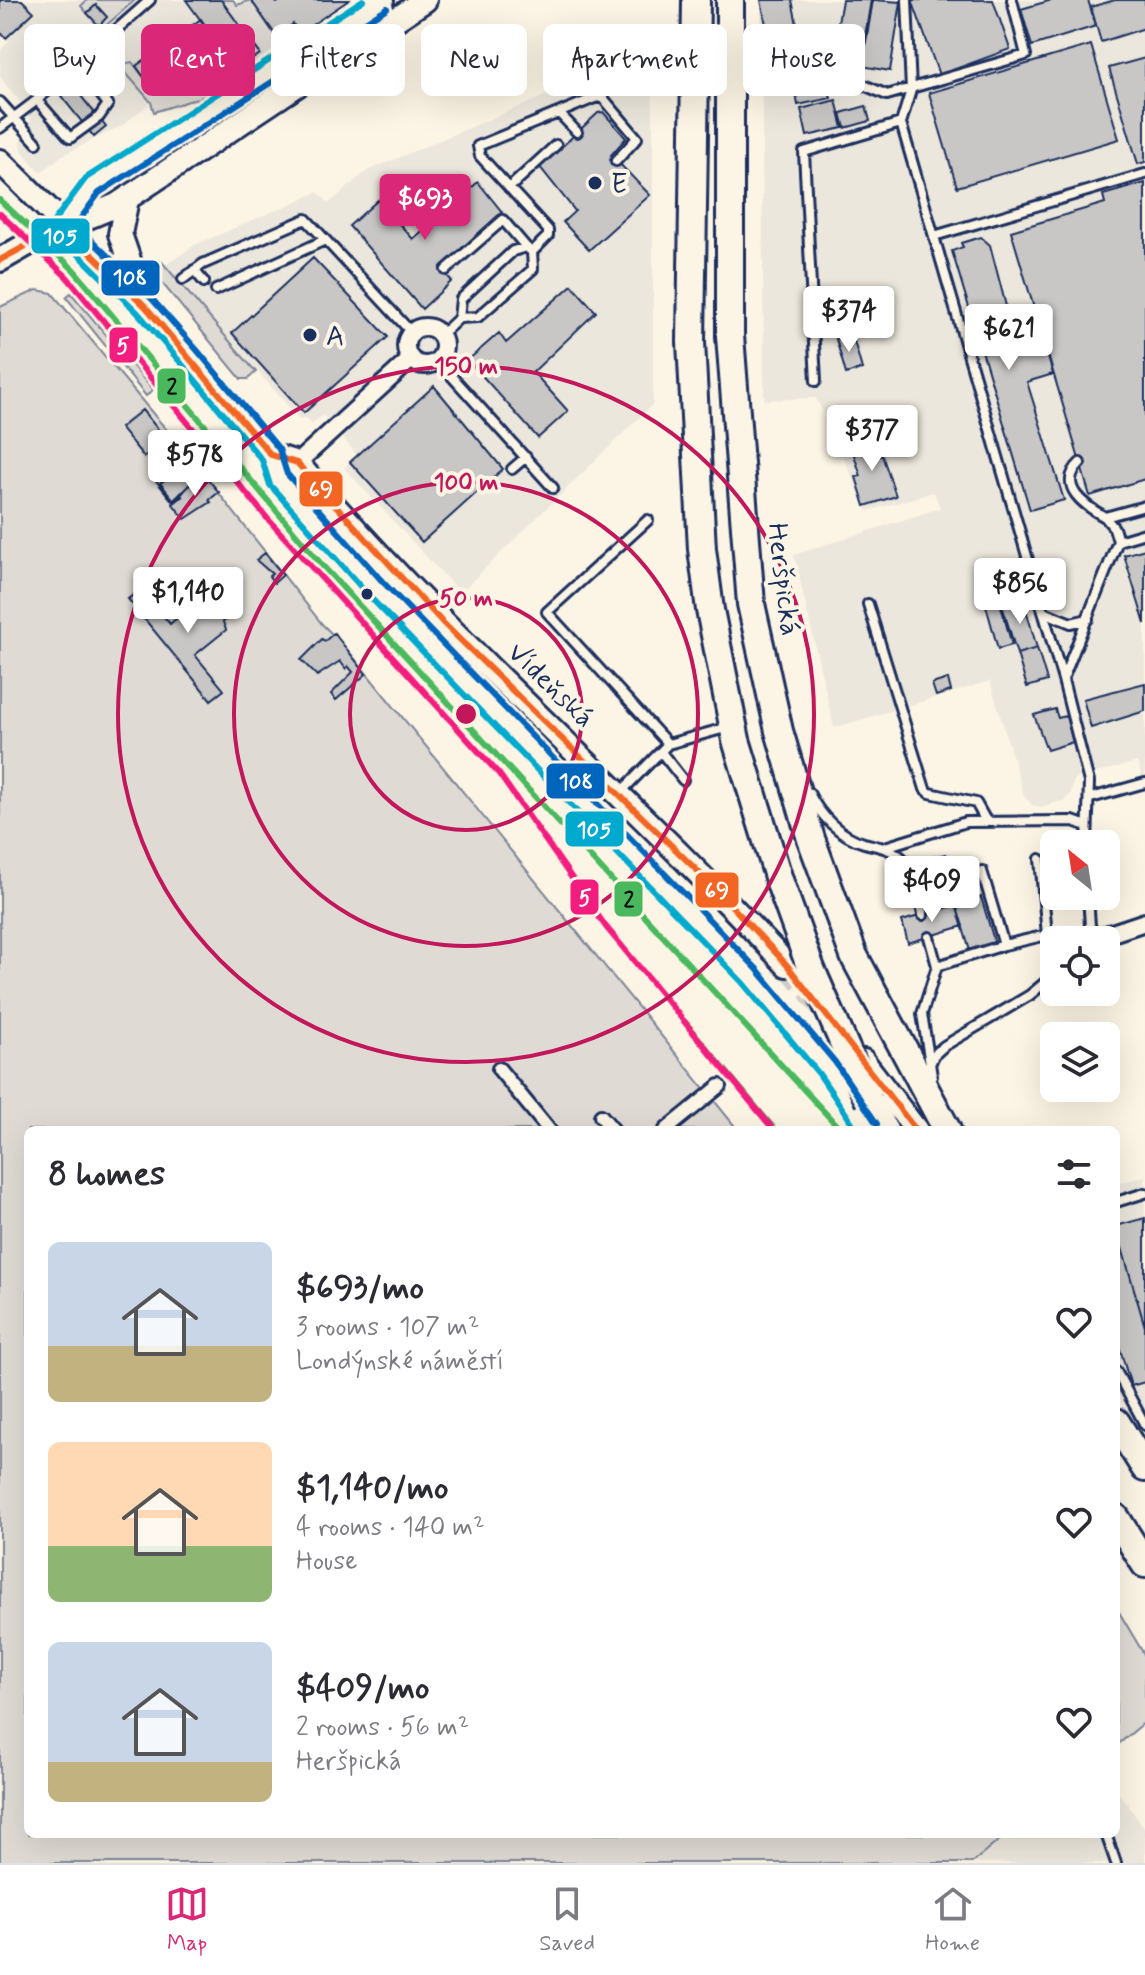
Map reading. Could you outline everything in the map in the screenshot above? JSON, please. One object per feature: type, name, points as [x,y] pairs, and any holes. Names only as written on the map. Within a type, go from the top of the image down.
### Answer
[{"type":"highway","points":[[696,0],[692,357],[702,549],[710,610],[733,726],[779,880],[811,969],[882,1126]]},
{"type":"highway","name":"Heršpická","points":[[730,0],[730,336],[751,604],[779,731],[811,839],[854,956],[945,1126]]},
{"type":"highway","points":[[1120,1428],[1145,1468]]},
{"type":"highway","points":[[1120,1524],[1145,1564]]},
{"type":"main road","points":[[63,226],[92,186],[382,0]]},
{"type":"main road","points":[[0,260],[63,226],[95,216],[127,199],[425,0]]},
{"type":"main road","points":[[0,161],[145,306],[271,455],[278,479],[375,588],[749,975],[827,1068],[866,1126]]},
{"type":"main road","points":[[127,199],[120,234],[145,306]]},
{"type":"main road","points":[[271,455],[297,463]]},
{"type":"main road","name":"Vídeňská","points":[[297,463],[443,623],[712,885],[787,965]]},
{"type":"main road","points":[[863,1061],[913,1126]]},
{"type":"street","points":[[429,328],[441,335],[444,351],[438,361],[421,365],[411,359],[406,343],[412,333],[429,328]]},
{"type":"street","points":[[297,463],[411,359]]},
{"type":"street","points":[[1120,931],[1145,922]]},
{"type":"street","points":[[499,1069],[546,1126]]},
{"type":"street","points":[[671,1126],[720,1086]]},
{"type":"street","points":[[601,1116],[610,1126]]},
{"type":"lane","points":[[123,24],[150,0]]},
{"type":"lane","points":[[907,0],[911,90],[901,123],[1063,680],[1091,798],[1087,830]]},
{"type":"lane","points":[[865,86],[887,95],[1026,55],[1012,0]]},
{"type":"lane","points":[[0,128],[42,96]]},
{"type":"lane","points":[[37,100],[70,138],[99,117],[108,104],[102,96]]},
{"type":"lane","points":[[459,318],[461,299],[513,251],[529,250],[548,236],[548,230],[480,156],[478,146],[597,97],[604,99],[637,138],[616,161]]},
{"type":"lane","points":[[0,102],[37,143]]},
{"type":"lane","points":[[559,113],[577,132]]},
{"type":"lane","points":[[816,381],[804,152],[901,123]]},
{"type":"lane","points":[[509,188],[556,145]]},
{"type":"lane","points":[[934,236],[1145,174]]},
{"type":"lane","points":[[183,279],[194,270],[306,219],[321,242],[412,333]]},
{"type":"lane","points":[[441,335],[459,318],[478,317],[533,269],[529,250],[503,220],[446,270]]},
{"type":"lane","points":[[216,290],[321,242]]},
{"type":"lane","points":[[194,270],[204,282]]},
{"type":"lane","points":[[438,361],[553,488]]},
{"type":"lane","points":[[512,469],[526,457]]},
{"type":"lane","points":[[1063,680],[1118,541],[1114,528],[1105,517],[1084,505],[1075,494],[1071,474],[1080,463]]},
{"type":"lane","points":[[1105,517],[1145,506]]},
{"type":"lane","points":[[648,520],[547,612],[668,744]]},
{"type":"lane","points":[[1118,541],[1145,533]]},
{"type":"lane","points":[[868,604],[925,789],[930,793],[976,803],[986,821]]},
{"type":"lane","points":[[1043,611],[1071,623],[1088,619]]},
{"type":"lane","points":[[618,795],[668,744],[733,726]]},
{"type":"lane","points":[[779,731],[799,762],[812,799],[825,817],[852,839],[884,847],[905,861],[918,890],[923,915]]},
{"type":"lane","points":[[661,752],[683,780]]},
{"type":"lane","points":[[1091,798],[1145,783]]},
{"type":"lane","points":[[884,847],[948,827],[986,821],[1073,821],[1087,826]]},
{"type":"lane","points":[[918,890],[982,871],[1004,945]]},
{"type":"lane","points":[[929,937],[937,966],[922,1014],[928,1068],[940,1092]]},
{"type":"lane","points":[[937,966],[1040,937]]},
{"type":"lane","points":[[928,1068],[934,1055],[944,1046],[1040,987]]},
{"type":"lane","points":[[1120,1201],[1145,1193]]},
{"type":"lane","points":[[1120,1378],[1145,1425]]},
{"type":"lane","points":[[1107,1838],[1116,1863]]},
{"type":"shaded area","points":[[0,0],[360,0],[324,24],[271,24],[271,60],[255,70],[255,24],[141,24],[141,96],[205,96],[154,112],[151,102],[123,125],[61,156],[41,173],[22,151],[20,131],[31,120],[29,116],[52,96],[125,96],[125,24],[24,24],[24,96],[29,96],[21,103],[0,77],[0,51],[9,41],[0,32]]},
{"type":"shaded area","points":[[87,0],[135,0],[108,24],[99,24],[107,17],[96,5],[87,13],[81,6]]},
{"type":"shaded area","points":[[221,0],[233,0],[237,5],[251,0],[271,30],[271,59],[255,70],[255,57],[260,53],[255,46],[255,24],[239,24]]},
{"type":"shaded area","points":[[761,0],[1145,0],[1145,787],[1137,762],[1074,779],[1071,794],[1065,800],[1041,807],[1032,805],[1024,796],[990,681],[834,728],[794,555],[940,508],[934,492],[868,511],[816,398],[764,400],[762,96],[865,96],[865,24],[761,24]]},
{"type":"shaded area","points":[[132,62],[141,74],[141,90],[125,72],[125,64]]},
{"type":"shaded area","points":[[146,96],[205,96],[154,112]]},
{"type":"shaded area","points":[[544,96],[653,96],[653,404],[460,593],[344,468],[357,455],[323,415],[312,424],[304,417],[300,420],[165,265],[195,245],[318,192],[329,203],[367,171]]},
{"type":"shaded area","points":[[162,262],[256,372],[248,379],[241,379],[153,272]]},
{"type":"shaded area","points":[[37,290],[52,293],[206,477],[322,624],[346,648],[735,1126],[24,1126],[24,1838],[1002,1838],[972,1863],[0,1863],[0,307]]},
{"type":"shaded area","points":[[71,293],[153,390],[146,396],[66,297]]},
{"type":"shaded area","points":[[1145,1176],[1145,1438],[1120,1398],[1120,1183]]},
{"type":"shaded area","points":[[1120,1614],[1145,1656],[1145,1722],[1120,1743]]},
{"type":"shaded area","points":[[1120,1795],[1145,1828],[1145,1863],[972,1863],[1002,1838],[1120,1838]]},
{"type":"building","points":[[0,0],[22,0],[34,12],[6,38],[0,32]]},
{"type":"building","points":[[186,0],[221,0],[238,24],[203,24]]},
{"type":"building","points":[[251,0],[274,0],[277,3],[281,0],[349,0],[313,24],[271,24],[271,28]]},
{"type":"building","points":[[761,0],[792,0],[797,24],[766,24]]},
{"type":"building","points":[[842,0],[871,0],[865,36],[865,24],[838,24]]},
{"type":"building","points":[[873,0],[901,2],[890,71],[865,67]]},
{"type":"building","points":[[912,0],[993,0],[1010,49],[939,75]]},
{"type":"building","points":[[1052,0],[1088,0],[1096,26],[1032,46],[1021,9]]},
{"type":"building","points":[[1115,0],[1145,0],[1145,28],[1101,42],[1091,7]]},
{"type":"building","points":[[96,5],[107,17],[97,24],[87,13]]},
{"type":"building","points":[[1091,45],[1119,139],[957,187],[929,93]]},
{"type":"building","points":[[1145,58],[1145,162],[1138,164],[1109,68]]},
{"type":"building","points":[[61,96],[81,96],[106,127],[94,137]]},
{"type":"building","points":[[796,96],[831,96],[831,98],[798,105]]},
{"type":"building","points":[[836,100],[843,128],[807,136],[801,109]]},
{"type":"building","points":[[866,106],[870,121],[845,128],[841,113]]},
{"type":"building","name":"E","points":[[603,112],[626,138],[611,155],[650,195],[589,250],[563,222],[575,211],[540,167],[598,113]]},
{"type":"building","points":[[478,182],[502,212],[440,268],[452,281],[422,309],[349,226],[378,200],[413,239]]},
{"type":"building","points":[[1145,183],[1145,479],[1090,496],[1011,231],[1105,203],[1103,195]]},
{"type":"building","points":[[981,237],[990,245],[1018,352],[1044,344],[1053,374],[1027,382],[1064,500],[1030,510],[952,251],[963,247],[961,243]]},
{"type":"building","name":"A","points":[[313,258],[388,337],[304,413],[232,333]]},
{"type":"building","points":[[572,285],[596,312],[533,372],[568,411],[538,438],[468,360],[499,333],[506,343]]},
{"type":"building","points":[[852,334],[862,369],[846,374],[836,339]]},
{"type":"building","points":[[434,386],[503,469],[422,542],[350,462]]},
{"type":"building","points":[[142,410],[166,439],[144,457],[120,428]]},
{"type":"building","points":[[870,437],[876,457],[882,455],[896,496],[865,506],[856,477],[861,476],[850,443]]},
{"type":"building","points":[[185,451],[190,458],[180,465],[183,469],[160,483],[174,500],[183,496],[174,503],[154,478]]},
{"type":"building","points":[[188,459],[204,479],[197,485],[193,481],[174,500],[160,483],[183,469],[180,465]]},
{"type":"building","points":[[206,477],[219,492],[209,500],[211,502],[185,519],[173,504],[193,481],[197,485]]},
{"type":"building","points":[[1145,549],[1145,624],[1124,555]]},
{"type":"building","points":[[265,553],[283,575],[274,583],[269,576],[272,574],[256,560]]},
{"type":"building","points":[[1017,580],[1022,600],[1001,606],[1012,645],[998,649],[982,591]]},
{"type":"building","points":[[141,589],[170,624],[200,598],[207,603],[215,597],[231,616],[223,622],[226,630],[195,655],[224,690],[211,700],[128,599]]},
{"type":"building","points":[[1023,599],[1037,648],[1017,654],[1002,605]]},
{"type":"building","points":[[334,633],[366,674],[336,700],[331,694],[353,672],[348,666],[346,669],[340,661],[317,676],[301,660],[322,639],[325,641]]},
{"type":"building","points":[[1037,648],[1047,681],[1027,687],[1017,654]]},
{"type":"building","points":[[948,679],[951,691],[936,696],[932,684]]},
{"type":"building","points":[[1145,683],[1145,711],[1091,728],[1083,699]]},
{"type":"building","points":[[1055,709],[1058,718],[1066,716],[1073,742],[1047,750],[1034,715]]},
{"type":"building","points":[[946,854],[949,871],[922,876],[919,860]]},
{"type":"building","points":[[981,897],[995,944],[970,951],[956,905]]},
{"type":"building","points":[[956,905],[963,926],[908,943],[902,921]]},
{"type":"building","points":[[1145,1218],[1145,1327],[1120,1241],[1120,1225]]},
{"type":"building","points":[[1120,1241],[1145,1327],[1145,1382],[1131,1386],[1120,1349]]},
{"type":"tunnel","points":[[787,965],[823,1009]]},
{"type":"tram line","name":"2","points":[[0,200],[74,270],[322,565],[837,1126]]},
{"type":"tram line","name":"2","points":[[685,1022],[772,1126]]},
{"type":"transit line","name":"105","points":[[363,0],[86,178],[54,221],[54,230],[138,313],[262,460],[270,485],[368,595],[742,982],[819,1074],[854,1126]]},
{"type":"transit line","name":"108","points":[[387,8],[99,193],[76,225],[152,299],[197,350],[279,449],[287,474],[382,581],[757,969],[835,1062],[877,1124]]},
{"type":"transit line","name":"5","points":[[0,214],[67,277],[267,518],[499,774],[606,927],[771,1126]]},
{"type":"transit line","name":"69","points":[[63,226],[145,306],[271,455],[297,463],[443,623],[712,885],[787,965],[913,1126]]},
{"type":"transit line","name":"69","points":[[0,260],[63,226]]},
{"type":"place","name":"E","points":[[595,183]]},
{"type":"place","name":"A","points":[[310,335]]}]
